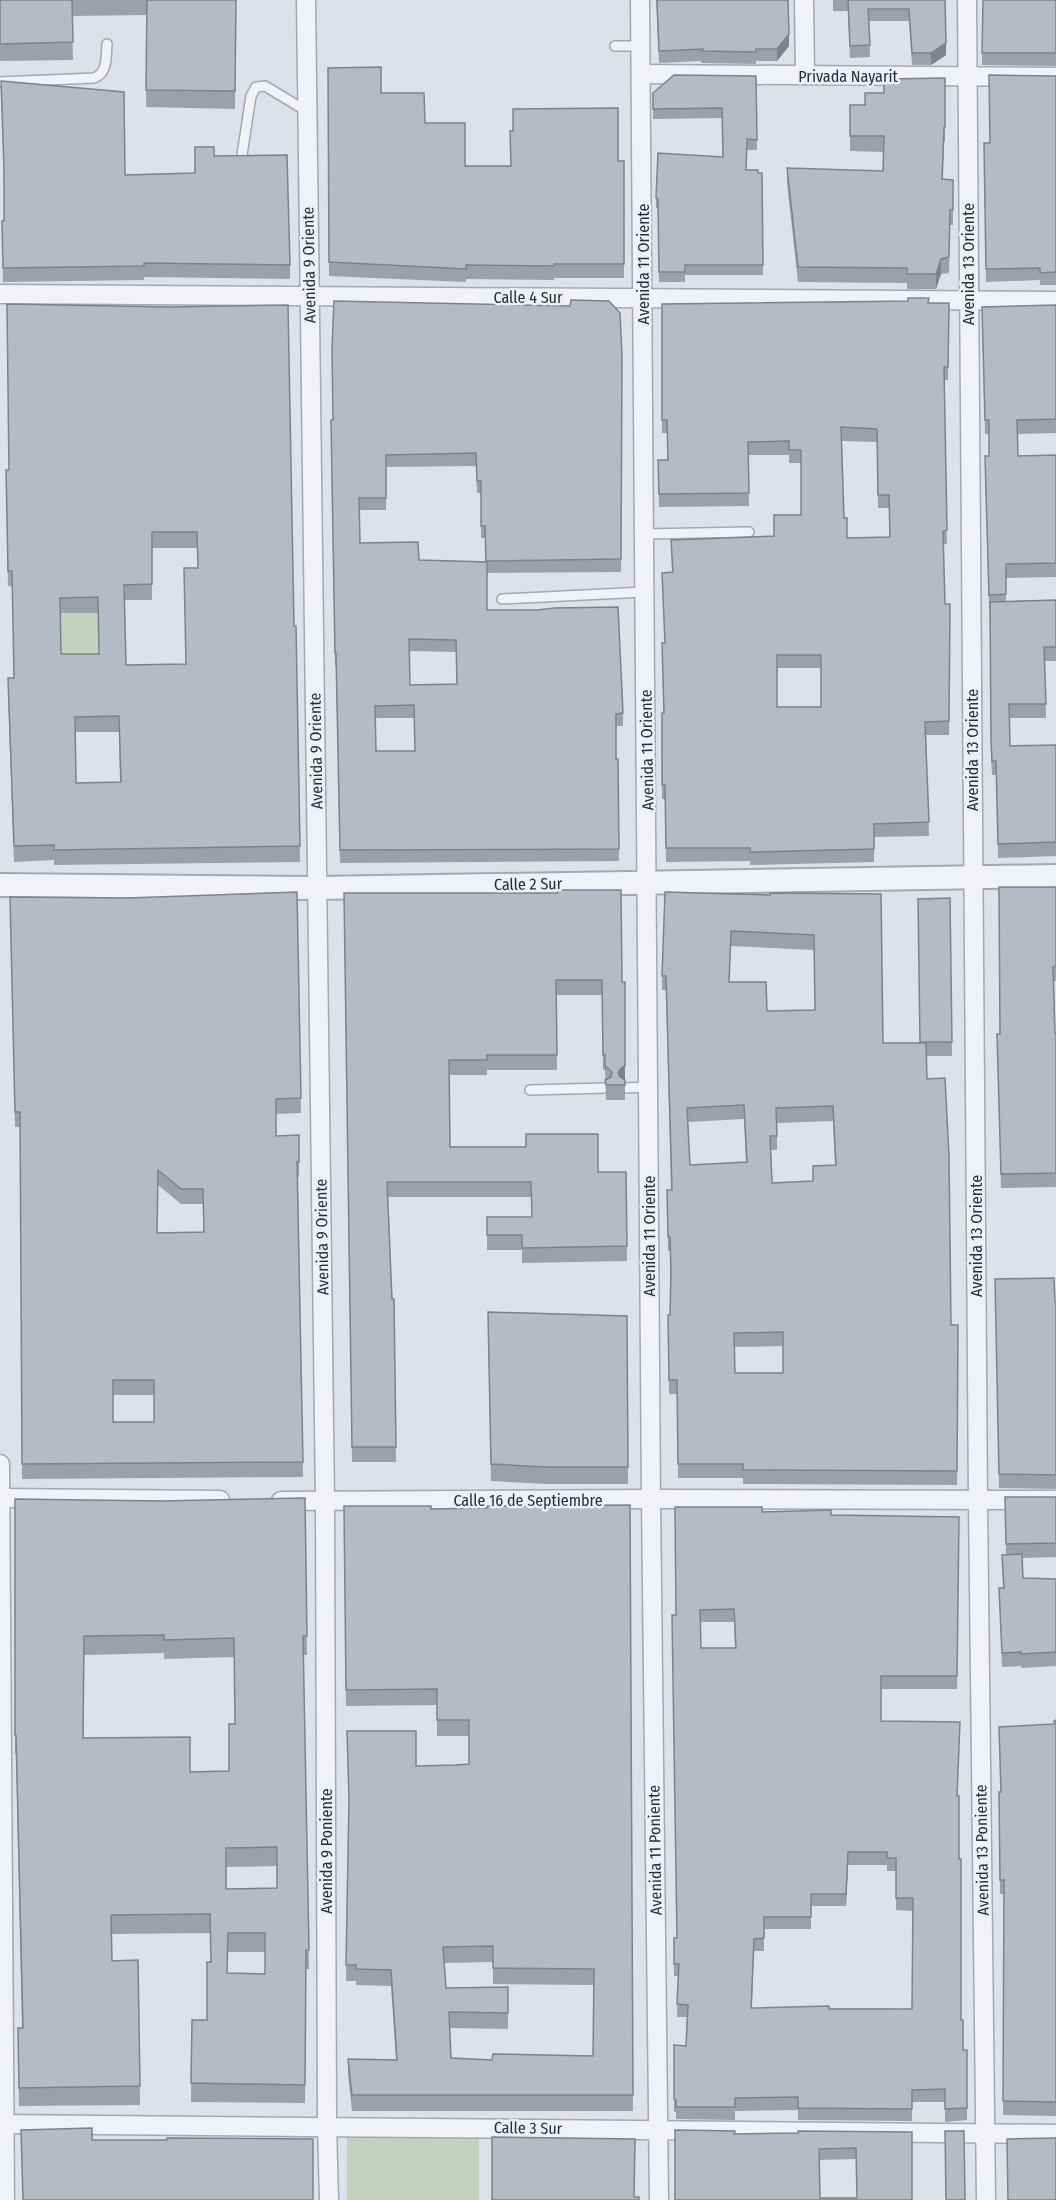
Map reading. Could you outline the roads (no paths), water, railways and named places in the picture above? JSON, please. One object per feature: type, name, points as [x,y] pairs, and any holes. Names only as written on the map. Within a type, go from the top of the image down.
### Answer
[{"type":"street","name":"Avenida 9 Oriente","points":[[306,0],[326,1502]]},
{"type":"street","name":"Avenida 11 Oriente","points":[[640,0],[651,1499]]},
{"type":"street","points":[[804,0],[805,75]]},
{"type":"street","name":"Avenida 13 Oriente","points":[[967,0],[978,1501]]},
{"type":"street","name":"Privada Nayarit","points":[[641,74],[1056,77]]},
{"type":"street","name":"Calle 4 Sur","points":[[0,294],[1056,301]]},
{"type":"street","name":"Calle 2 Sur","points":[[0,885],[317,888],[1056,876]]},
{"type":"street","points":[[0,1464],[5,2200]]},
{"type":"street","points":[[0,1498],[232,1501]]},
{"type":"street","name":"Avenida 11 Poniente","points":[[651,1499],[660,2200]]},
{"type":"street","name":"Calle 16 de Septiembre","points":[[267,1501],[1056,1500]]},
{"type":"street","name":"Avenida 13 Poniente","points":[[978,1501],[986,2200]]},
{"type":"street","name":"Avenida 9 Poniente","points":[[326,1502],[329,2200]]},
{"type":"street","name":"Calle 3 Sur","points":[[3,2124],[1056,2134]]},
{"type":"lane","points":[[0,82],[101,76],[105,71],[107,44]]},
{"type":"lane","points":[[615,46],[641,46]]},
{"type":"lane","points":[[242,155],[251,96],[256,87],[265,86],[308,112]]},
{"type":"lane","points":[[645,534],[749,532]]},
{"type":"lane","points":[[502,599],[645,592]]},
{"type":"lane","points":[[625,1088],[648,1087]]},
{"type":"lane","points":[[530,1090],[605,1088]]}]
